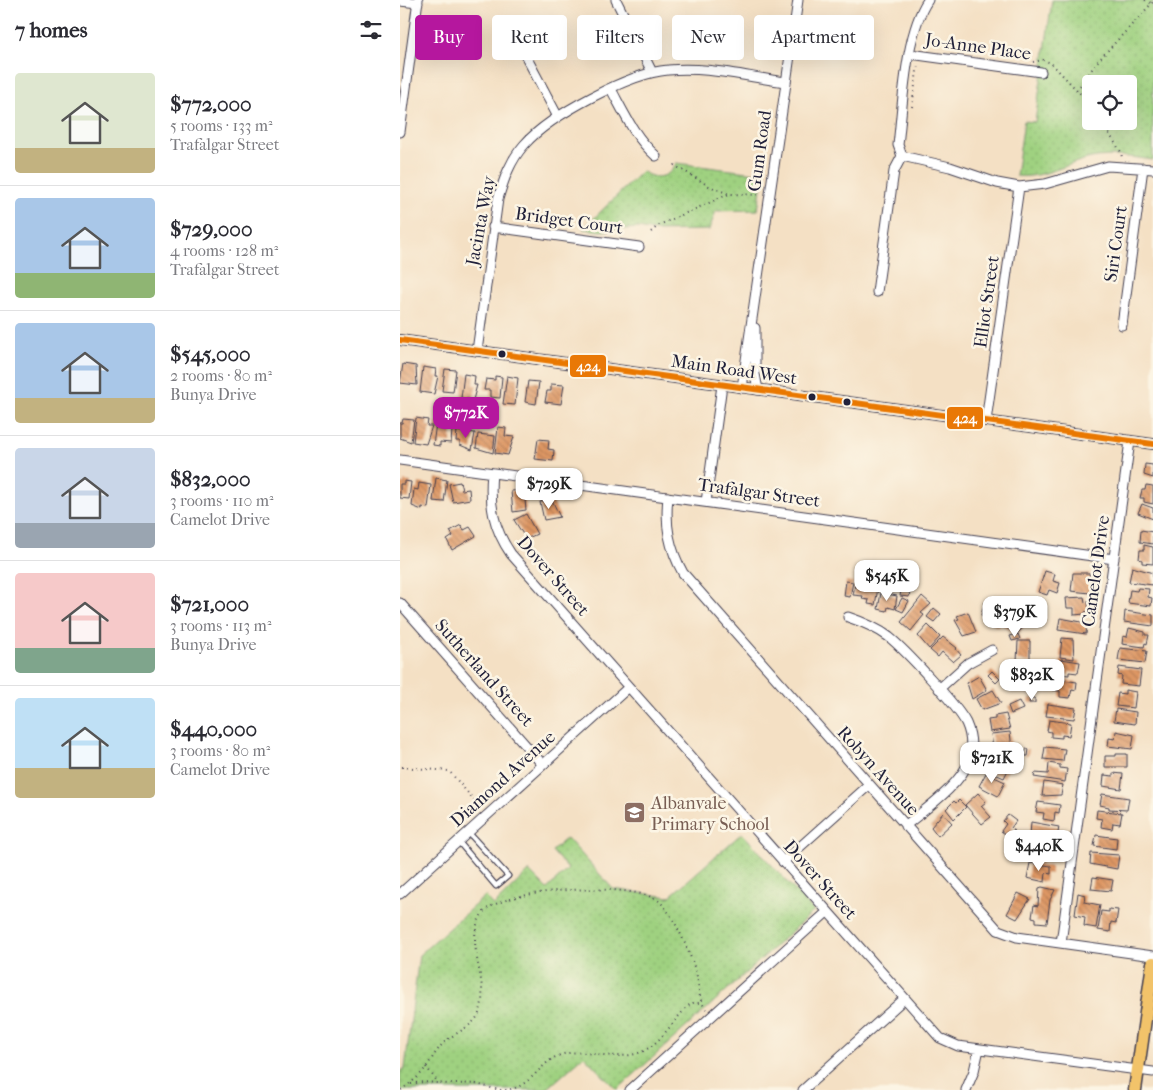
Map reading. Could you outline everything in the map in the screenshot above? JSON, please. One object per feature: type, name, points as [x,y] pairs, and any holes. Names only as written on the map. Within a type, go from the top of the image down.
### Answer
[{"type":"main road","points":[[1135,1090],[1153,963]]},
{"type":"street","points":[[616,0],[652,72]]},
{"type":"street","name":"Gum Road","points":[[742,388],[798,0]]},
{"type":"street","points":[[877,292],[894,171],[902,156],[898,145],[903,104],[915,55],[917,21],[928,0]]},
{"type":"street","points":[[400,1],[418,2],[400,132]]},
{"type":"street","name":"Jo-Anne Place","points":[[915,55],[1041,72]]},
{"type":"street","points":[[528,60],[558,116]]},
{"type":"street","name":"Jacinta Way","points":[[477,351],[493,227],[500,192],[513,160],[535,134],[558,116],[611,89],[652,72],[695,69],[786,82]]},
{"type":"street","points":[[611,89],[633,129],[646,147],[656,156]]},
{"type":"street","points":[[902,156],[950,167],[997,183],[1019,187],[1045,184],[1096,168],[1121,166],[1153,170]]},
{"type":"street","name":"Siri Court","points":[[1122,325],[1143,168]]},
{"type":"street","name":"Elliot Street","points":[[986,421],[1019,187]]},
{"type":"street","name":"Bridget Court","points":[[493,227],[639,247]]},
{"type":"street","name":"Gum Road","points":[[755,308],[755,374],[758,390]]},
{"type":"street","name":"Main Road West","points":[[400,340],[1150,443]]},
{"type":"street","points":[[706,502],[722,385]]},
{"type":"street","name":"Camelot Drive","points":[[1061,943],[1130,441]]},
{"type":"street","name":"Trafalgar Street","points":[[400,460],[1114,559]]},
{"type":"street","name":"Dover Street","points":[[492,473],[492,511],[503,543],[940,1038],[952,1044],[979,1049],[1153,1072]]},
{"type":"street","name":"Robyn Avenue","points":[[668,497],[666,519],[668,538],[683,573],[998,930],[1017,937],[1153,956]]},
{"type":"street","name":"Sutherland Street","points":[[400,603],[543,765]]},
{"type":"street","points":[[848,617],[867,624],[889,637],[939,689],[966,722],[971,741],[968,761],[958,778],[905,826]]},
{"type":"street","points":[[939,689],[968,662],[992,650]]},
{"type":"street","name":"Diamond Avenue","points":[[400,894],[629,687]]},
{"type":"street","points":[[783,862],[869,785]]},
{"type":"street","points":[[630,1090],[827,912]]},
{"type":"street","points":[[803,1090],[904,999]]},
{"type":"street","points":[[966,1090],[974,1071],[979,1049]]},
{"type":"lane","points":[[458,842],[496,886],[508,876],[468,832]]},
{"type":"path","points":[[1077,90],[1098,61],[1152,3],[1145,0]]},
{"type":"path","points":[[910,116],[915,55]]},
{"type":"path","points":[[1024,60],[1044,60],[1050,63],[1082,95]]},
{"type":"path","points":[[1107,130],[1121,152],[1121,166]]},
{"type":"path","points":[[674,165],[709,186],[729,194],[761,195]]},
{"type":"path","points":[[651,232],[659,225],[729,194]]},
{"type":"path","points":[[402,767],[449,771],[481,808]]},
{"type":"path","points":[[401,1090],[426,1067],[440,1046],[470,1025],[480,1011],[482,984],[476,939],[481,916],[491,906],[525,895],[591,888],[654,897],[663,905],[679,934],[696,971],[702,1003],[713,1016]]},
{"type":"path","points":[[408,1085],[438,1082],[472,1084],[507,1090],[531,1080],[552,1059],[559,1055],[585,1053],[628,1056],[643,1052],[662,1038],[688,1006],[693,1003],[702,1003]]},
{"type":"path","points":[[426,1067],[438,1082]]},
{"type":"green space","points":[[1052,0],[1153,0],[1153,160],[1107,156],[1091,158],[1045,173],[1016,176],[1024,121],[1035,122]]},
{"type":"green space","points":[[676,163],[763,174],[758,210],[716,211],[709,230],[653,231],[639,228],[601,231],[583,229],[642,171],[652,176],[662,176],[670,172]]},
{"type":"green space","points":[[742,833],[814,911],[617,1090],[584,1056],[546,1090],[400,1090],[400,1072],[405,1068],[419,955],[485,896],[494,905],[529,871],[547,889],[568,869],[552,851],[567,838],[613,889],[669,897]]},
{"type":"building","points":[[403,364],[416,366],[417,385],[400,383]]},
{"type":"building","points":[[423,367],[436,369],[435,376],[438,376],[434,394],[420,392]]},
{"type":"building","points":[[445,369],[456,370],[453,392],[442,391]]},
{"type":"building","points":[[464,374],[475,376],[474,385],[477,385],[473,400],[461,398]]},
{"type":"building","points":[[495,376],[502,377],[500,398],[490,397],[490,390],[484,390],[486,379],[495,380]]},
{"type":"building","points":[[507,376],[518,378],[515,405],[503,404]]},
{"type":"building","points":[[528,381],[539,382],[536,404],[525,402]]},
{"type":"building","points":[[551,384],[564,385],[561,404],[545,402],[547,391],[551,391]]},
{"type":"building","points":[[416,418],[428,420],[427,426],[432,426],[426,444],[413,442]]},
{"type":"building","points":[[403,419],[414,420],[411,442],[400,438],[400,423],[402,423]]},
{"type":"building","points":[[436,423],[447,424],[446,429],[452,430],[451,443],[440,442],[440,446],[433,445]]},
{"type":"building","points":[[498,427],[506,428],[505,436],[514,437],[508,455],[495,453]]},
{"type":"building","points":[[457,431],[475,433],[472,450],[460,445],[460,441],[456,441]]},
{"type":"building","points":[[478,434],[495,436],[493,453],[476,448]]},
{"type":"building","points":[[538,439],[549,440],[548,449],[554,450],[553,461],[535,459]]},
{"type":"building","points":[[1145,464],[1153,465],[1153,478],[1144,475]]},
{"type":"building","points":[[436,478],[447,480],[444,502],[433,501]]},
{"type":"building","points":[[404,481],[411,482],[409,499],[400,498],[400,484],[404,484]]},
{"type":"building","points":[[460,482],[462,490],[469,489],[470,499],[453,502],[449,484]]},
{"type":"building","points":[[419,483],[431,485],[428,508],[422,507],[422,510],[412,506],[414,489],[418,490]]},
{"type":"building","points":[[1146,485],[1153,486],[1153,504],[1144,502],[1144,498],[1140,498],[1142,490],[1145,490]]},
{"type":"building","points":[[524,490],[526,510],[513,512],[511,491]]},
{"type":"building","points":[[552,500],[560,517],[544,520],[540,502]]},
{"type":"building","points":[[1142,504],[1153,508],[1153,519],[1138,513]]},
{"type":"building","points":[[526,514],[537,534],[526,539],[514,520]]},
{"type":"building","points":[[461,525],[464,530],[470,527],[476,536],[452,550],[447,540],[453,536],[450,531]]},
{"type":"building","points":[[1141,530],[1153,532],[1153,544],[1140,542]]},
{"type":"building","points":[[1144,545],[1153,547],[1153,564],[1142,563],[1142,560],[1139,559],[1140,550],[1144,550]]},
{"type":"building","points":[[1132,567],[1153,573],[1153,585],[1129,582]]},
{"type":"building","points":[[1045,571],[1055,574],[1053,581],[1060,583],[1057,593],[1049,590],[1047,595],[1038,592]]},
{"type":"building","points":[[1073,573],[1090,573],[1089,576],[1093,576],[1090,593],[1071,591]]},
{"type":"building","points":[[846,581],[853,582],[850,597],[844,596]]},
{"type":"building","points":[[855,585],[878,588],[875,605],[868,604],[869,600],[862,599],[863,596],[853,595]]},
{"type":"building","points":[[1138,588],[1149,589],[1148,597],[1152,598],[1151,606],[1128,603],[1130,590],[1137,591]]},
{"type":"building","points":[[901,591],[910,592],[909,597],[900,596]]},
{"type":"building","points":[[881,593],[897,596],[895,609],[888,607],[887,611],[878,609]]},
{"type":"building","points":[[922,596],[931,604],[921,613],[924,615],[911,631],[901,622]]},
{"type":"building","points":[[1084,597],[1085,602],[1088,601],[1089,611],[1085,612],[1085,614],[1074,615],[1074,608],[1067,608],[1066,598]]},
{"type":"building","points":[[902,598],[909,601],[903,612],[896,609]]},
{"type":"building","points":[[985,602],[1005,612],[998,627],[992,624],[994,621],[981,615]]},
{"type":"building","points":[[934,608],[941,614],[934,622],[927,617]]},
{"type":"building","points":[[1125,611],[1153,615],[1153,626],[1124,622]]},
{"type":"building","points":[[968,612],[976,632],[964,636],[955,620],[959,619],[957,616]]},
{"type":"building","points":[[1014,613],[1026,624],[1017,634],[1002,625]]},
{"type":"building","points":[[1060,618],[1087,623],[1086,634],[1058,630]]},
{"type":"building","points":[[928,625],[940,637],[929,649],[918,636]]},
{"type":"building","points":[[1129,628],[1145,632],[1145,635],[1149,635],[1147,644],[1145,643],[1144,647],[1122,644],[1123,636],[1127,637]]},
{"type":"building","points":[[1018,634],[1020,639],[1012,641],[1010,636]]},
{"type":"building","points":[[943,637],[957,648],[961,655],[953,662],[942,652],[938,657],[930,650]]},
{"type":"building","points":[[1062,638],[1073,639],[1074,659],[1060,657]]},
{"type":"building","points":[[1018,641],[1030,641],[1030,662],[1017,661]]},
{"type":"building","points":[[1120,648],[1147,651],[1145,663],[1118,660]]},
{"type":"building","points":[[1061,659],[1080,662],[1078,673],[1069,672],[1069,675],[1059,674]]},
{"type":"building","points":[[1010,667],[1013,670],[1016,667],[1025,677],[1014,689],[1001,676]]},
{"type":"building","points":[[1119,667],[1141,670],[1139,686],[1121,684],[1122,676],[1118,675]]},
{"type":"building","points":[[992,671],[1000,679],[996,683],[988,675]]},
{"type":"building","points":[[979,676],[987,690],[972,699],[967,683]]},
{"type":"building","points":[[1055,679],[1077,682],[1076,690],[1072,689],[1070,698],[1060,697],[1060,691],[1053,690]]},
{"type":"building","points":[[993,690],[1001,703],[982,710],[976,699]]},
{"type":"building","points":[[1125,690],[1136,692],[1134,708],[1116,706],[1118,693],[1125,694]]},
{"type":"building","points":[[1030,698],[1035,698],[1035,703],[1029,703]]},
{"type":"building","points":[[1019,701],[1023,709],[1011,714],[1008,706]]},
{"type":"building","points":[[1048,704],[1076,708],[1074,719],[1046,716]]},
{"type":"building","points":[[1116,709],[1136,712],[1135,724],[1114,721]]},
{"type":"building","points":[[1006,714],[1010,729],[990,732],[988,720],[995,719],[995,716]]},
{"type":"building","points":[[1049,720],[1071,723],[1069,736],[1062,735],[1062,738],[1051,737],[1051,732],[1047,731]]},
{"type":"building","points":[[1116,731],[1134,735],[1132,749],[1108,746],[1109,738],[1115,739]]},
{"type":"building","points":[[1010,732],[1012,749],[993,748],[991,734]]},
{"type":"building","points":[[1045,747],[1065,749],[1063,761],[1043,759]]},
{"type":"building","points":[[1026,749],[1029,749],[1028,756],[1025,756]]},
{"type":"building","points":[[1116,754],[1127,754],[1127,767],[1105,767],[1105,756],[1116,756]]},
{"type":"building","points":[[1001,757],[1012,762],[1004,778],[988,771],[992,762],[998,765]]},
{"type":"building","points":[[1049,763],[1060,765],[1060,768],[1067,769],[1065,782],[1034,777],[1035,773],[1048,774]]},
{"type":"building","points":[[986,773],[1005,782],[998,796],[979,786]]},
{"type":"building","points":[[1113,773],[1123,774],[1121,789],[1103,786],[1104,775],[1113,776]]},
{"type":"building","points":[[1044,782],[1063,785],[1061,795],[1042,796]]},
{"type":"building","points":[[978,793],[986,802],[981,806],[991,817],[982,824],[965,805]]},
{"type":"building","points":[[1102,794],[1129,798],[1127,810],[1109,809],[1109,807],[1100,805]]},
{"type":"building","points":[[959,800],[966,807],[954,819],[946,809],[954,801],[956,803]]},
{"type":"building","points":[[1038,802],[1060,805],[1059,813],[1055,812],[1054,821],[1043,819],[1044,813],[1036,812]]},
{"type":"building","points":[[1097,810],[1122,813],[1120,824],[1113,823],[1112,829],[1101,827],[1102,819],[1096,818]]},
{"type":"building","points":[[943,813],[952,823],[938,836],[931,827]]},
{"type":"building","points":[[1008,815],[1016,821],[1011,828],[1014,830],[1009,837],[1001,831],[1006,824],[1003,821]]},
{"type":"building","points":[[1031,822],[1059,827],[1057,838],[1030,835]]},
{"type":"building","points":[[1096,835],[1117,838],[1116,849],[1094,846]]},
{"type":"building","points":[[1031,842],[1042,843],[1042,863],[1028,861]]},
{"type":"building","points":[[1091,853],[1119,855],[1117,869],[1090,864]]},
{"type":"building","points":[[1030,863],[1051,866],[1051,874],[1046,873],[1045,882],[1027,878]]},
{"type":"building","points":[[1093,877],[1113,880],[1111,891],[1091,889]]},
{"type":"building","points":[[1039,888],[1055,890],[1050,900],[1047,923],[1036,922],[1036,918],[1032,917],[1034,905],[1038,906]]},
{"type":"building","points":[[1018,893],[1030,899],[1017,919],[1007,914]]},
{"type":"building","points":[[1078,893],[1085,895],[1084,902],[1100,905],[1096,928],[1084,926],[1085,917],[1075,915]]},
{"type":"building","points":[[1109,909],[1118,910],[1116,923],[1111,922],[1110,932],[1098,930],[1101,911],[1109,912]]},
{"type":"transit line","name":"424","points":[[400,340],[1153,444]]},
{"type":"place","name":"Albanvale Primary School","points":[[635,813]]}]
